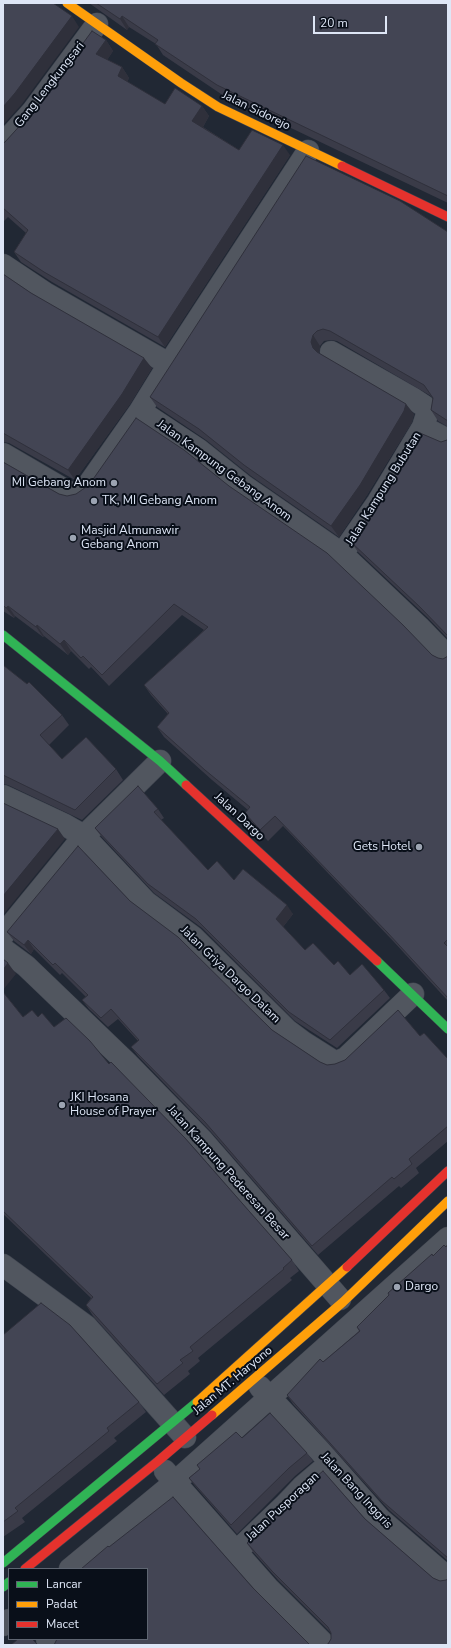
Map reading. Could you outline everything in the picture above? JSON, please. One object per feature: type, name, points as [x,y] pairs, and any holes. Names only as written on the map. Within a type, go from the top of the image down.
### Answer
[{"type":"street","name":"Jalan Sidorejo","points":[[67,3],[181,83],[218,107],[448,217]]},
{"type":"street","name":"Gang Lengkungsari","points":[[3,144],[32,112],[97,24]]},
{"type":"street","points":[[3,454],[72,494],[81,492],[86,488],[140,411],[308,151]]},
{"type":"street","points":[[3,265],[44,293],[170,364]]},
{"type":"street","points":[[331,352],[424,406],[428,411],[423,427]]},
{"type":"street","name":"Jalan Kampung Gebang Anom","points":[[140,411],[199,450],[244,486],[342,554],[419,626],[448,657]]},
{"type":"street","name":"Jalan Kampung Bubutan","points":[[342,554],[378,502],[423,427],[448,440]]},
{"type":"street","name":"Jalan Dargo","points":[[3,635],[160,761],[413,994],[448,1029]]},
{"type":"street","points":[[3,935],[84,836],[160,761]]},
{"type":"street","name":"Jalan Griya Dargo Dalam","points":[[3,796],[65,825],[84,836],[146,902],[193,937],[287,1030],[302,1042],[333,1061],[337,1062],[346,1058],[413,994]]},
{"type":"street","name":"Jalan Kampung Pederesan Besar","points":[[3,949],[26,966],[127,1063],[202,1140],[343,1302]]},
{"type":"street","points":[[3,1563],[179,1430],[448,1171]]},
{"type":"street","name":"Jalan MT. Haryono","points":[[26,1568],[157,1462],[179,1430],[253,1379],[343,1302],[448,1201]]},
{"type":"street","points":[[71,1568],[174,1483],[446,1243],[423,1225]]},
{"type":"street","points":[[3,1265],[86,1326],[179,1430]]},
{"type":"street","name":"Jalan Bang Inggris","points":[[253,1379],[380,1519],[448,1578]]},
{"type":"street","name":"Jalan Pusporagan","points":[[157,1462],[269,1589],[325,1645]]},
{"type":"street","name":"Jalan Pusporagan","points":[[236,1551],[303,1486],[330,1463]]},
{"type":"building","points":[[3,3],[53,3],[72,16],[3,107]]},
{"type":"building","points":[[96,3],[448,3],[448,196],[217,85],[155,44],[158,40],[122,16],[120,19]]},
{"type":"building","points":[[92,31],[106,40],[96,54],[122,67],[118,76],[165,104],[175,88],[202,106],[192,121],[239,150],[252,130],[283,145],[158,337],[44,272],[14,252],[28,230],[3,208],[3,143],[35,109]]},
{"type":"building","points":[[306,156],[400,201],[448,232],[448,421],[431,410],[433,398],[424,385],[330,331],[323,329],[317,331],[313,335],[311,342],[313,348],[317,352],[406,404],[404,411],[360,485],[331,526],[244,465],[199,429],[150,397]]},
{"type":"building","points":[[3,274],[31,293],[144,358],[122,394],[68,470],[3,433]]},
{"type":"building","points":[[136,418],[184,450],[229,486],[327,553],[403,625],[432,655],[443,659],[448,656],[448,939],[444,943],[448,947],[448,998],[387,932],[275,816],[260,830],[245,813],[250,807],[205,770],[157,727],[169,713],[144,685],[208,627],[174,604],[102,675],[83,656],[81,658],[64,640],[60,644],[37,625],[36,627],[8,606],[6,608],[3,605],[3,462],[59,494],[67,496],[76,494],[89,485]]},
{"type":"building","points":[[420,433],[441,442],[448,439],[448,636],[420,607],[351,542],[381,498]]},
{"type":"building","points":[[3,665],[27,684],[29,682],[62,715],[40,735],[62,759],[86,737],[116,769],[75,810],[3,775]]},
{"type":"building","points":[[138,786],[158,809],[154,812],[208,870],[217,861],[234,880],[243,869],[287,905],[276,919],[305,950],[313,943],[334,965],[338,961],[350,975],[362,964],[384,990],[330,1040],[289,1012],[196,919],[148,884],[95,828]]},
{"type":"building","points":[[3,803],[58,829],[3,896]]},
{"type":"building","points":[[78,846],[130,901],[178,937],[272,1030],[320,1062],[327,1065],[345,1060],[398,1010],[420,1036],[424,1033],[448,1059],[448,1126],[409,1159],[412,1164],[394,1179],[392,1177],[312,1246],[205,1122],[131,1047],[139,1040],[111,1009],[101,1018],[82,1000],[88,995],[55,963],[53,965],[28,940],[24,945],[7,932]]},
{"type":"building","points":[[3,959],[8,963],[3,970]]},
{"type":"building","points":[[3,992],[23,1017],[32,1010],[38,1017],[42,1013],[54,1027],[66,1018],[90,1041],[109,1064],[111,1062],[185,1138],[292,1260],[283,1268],[284,1269],[190,1347],[193,1351],[180,1360],[183,1363],[157,1384],[86,1305],[93,1297],[3,1211]]},
{"type":"building","points":[[448,1244],[448,1558],[382,1501],[287,1395],[320,1359],[323,1362],[360,1331],[357,1327],[389,1295],[388,1293],[432,1254],[433,1256],[444,1245],[446,1247]]},
{"type":"building","points":[[41,1303],[70,1325],[139,1402],[107,1428],[109,1431],[15,1508],[18,1511],[3,1522],[3,1335]]},
{"type":"building","points":[[270,1413],[307,1453],[289,1468],[231,1525],[189,1478],[200,1469],[197,1465],[236,1432],[242,1438]]},
{"type":"building","points":[[323,1471],[365,1519],[433,1578],[440,1581],[448,1579],[448,1645],[326,1645],[331,1639],[331,1633],[328,1627],[272,1571],[247,1543],[305,1486]]},
{"type":"building","points":[[173,1497],[253,1588],[310,1645],[54,1645],[56,1640],[148,1640],[148,1568],[82,1568],[108,1546],[109,1547]]},
{"type":"building","points":[[17,1640],[33,1640],[38,1645],[11,1645]]},
{"type":"traffic: fast","points":[[3,635],[160,761],[186,785]]},
{"type":"traffic: fast","points":[[377,961],[448,1029]]},
{"type":"traffic: fast","points":[[3,1563],[197,1402]]},
{"type":"traffic: fast","points":[[3,1587],[8,1583]]},
{"type":"traffic: slow","points":[[67,3],[181,83],[218,107],[342,166]]},
{"type":"traffic: slow","points":[[212,1415],[343,1302],[448,1201]]},
{"type":"traffic: slow","points":[[197,1402],[347,1267]]},
{"type":"traffic: jam","points":[[342,166],[448,217]]},
{"type":"traffic: jam","points":[[186,785],[377,961]]},
{"type":"traffic: jam","points":[[347,1267],[448,1171]]},
{"type":"traffic: jam","points":[[26,1568],[157,1462],[212,1415]]},
{"type":"place","name":"MI Gebang Anom","points":[[114,483]]},
{"type":"place","name":"TK, MI Gebang Anom","points":[[94,501]]},
{"type":"place","name":"Masjid Almunawir Gebang Anom","points":[[73,538]]},
{"type":"place","name":"Gets Hotel","points":[[419,847]]},
{"type":"place","name":"JKI Hosana House of Prayer","points":[[62,1105]]},
{"type":"place","name":"Dargo","points":[[397,1287]]}]
